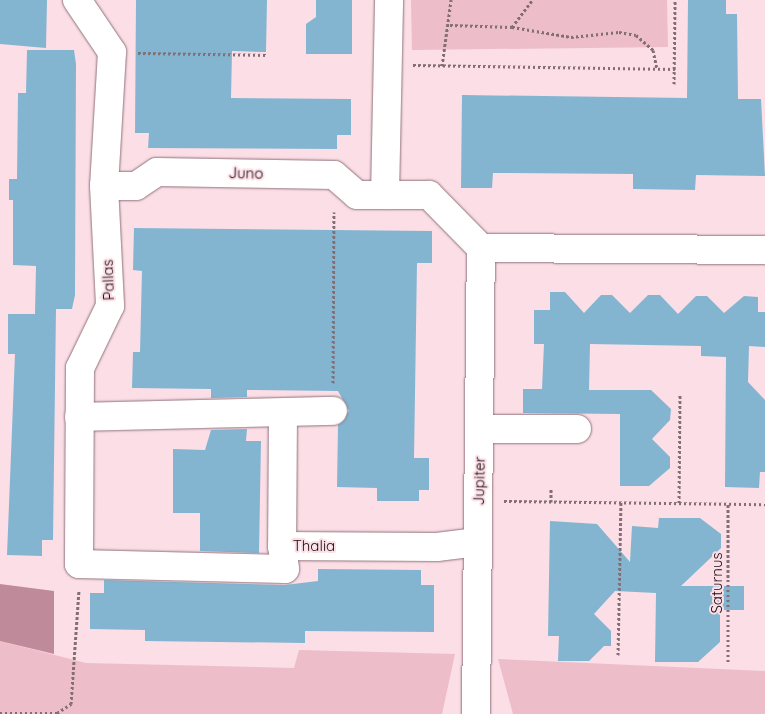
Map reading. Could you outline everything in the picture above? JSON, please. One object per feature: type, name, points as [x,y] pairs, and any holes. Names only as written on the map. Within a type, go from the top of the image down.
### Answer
[{"type":"street","points":[[77,0],[112,52]]},
{"type":"street","points":[[385,195],[389,0]]},
{"type":"street","name":"Pallas","points":[[79,564],[80,368],[110,306],[104,186],[112,52]]},
{"type":"street","name":"Juno","points":[[104,186],[136,186],[157,172],[334,175]]},
{"type":"street","points":[[334,175],[357,194],[429,195],[481,248],[765,250]]},
{"type":"street","name":"Jupiter","points":[[476,714],[481,248]]},
{"type":"street","points":[[79,417],[332,412]]},
{"type":"street","name":"Thalia","points":[[283,414],[282,546],[437,547],[478,542]]},
{"type":"street","points":[[479,429],[577,429]]},
{"type":"street","points":[[79,564],[284,569],[282,546]]},
{"type":"path","points":[[442,66],[450,25],[451,0]]},
{"type":"path","points":[[512,28],[532,0]]},
{"type":"path","points":[[674,84],[675,0]]},
{"type":"path","points":[[450,25],[512,28],[571,38],[619,32],[636,35],[653,50],[657,69]]},
{"type":"path","points":[[112,52],[266,55]]},
{"type":"path","points":[[388,65],[675,70]]},
{"type":"path","points":[[332,412],[334,175]]},
{"type":"path","points":[[679,503],[680,395]]},
{"type":"path","points":[[551,489],[551,502]]},
{"type":"path","points":[[478,501],[765,504]]},
{"type":"path","points":[[618,655],[620,502]]},
{"type":"path","name":"Saturnus","points":[[728,504],[728,662]]},
{"type":"path","points":[[0,713],[57,713],[70,704],[79,564]]},
{"type":"shaded area","points":[[411,0],[667,0],[668,47],[412,50]]},
{"type":"shaded area","points":[[0,584],[54,591],[54,654],[0,641]]},
{"type":"shaded area","points":[[0,641],[86,663],[294,668],[299,650],[455,654],[442,714],[0,714]]},
{"type":"shaded area","points":[[498,659],[765,671],[765,714],[513,714]]},
{"type":"building","points":[[0,0],[47,0],[46,48],[0,44]]},
{"type":"building","points":[[136,0],[267,0],[266,52],[232,51],[231,98],[351,99],[351,135],[337,135],[337,149],[148,148],[149,133],[135,133]]},
{"type":"building","points":[[316,0],[352,0],[352,54],[306,54],[306,24],[316,17]]},
{"type":"building","points":[[688,0],[726,0],[726,14],[737,14],[738,99],[761,99],[765,176],[696,175],[695,190],[633,189],[633,174],[493,173],[492,188],[461,188],[462,95],[687,98]]},
{"type":"building","points":[[27,50],[74,50],[76,64],[75,295],[72,309],[56,309],[53,540],[42,540],[42,556],[7,555],[15,354],[8,354],[8,314],[35,314],[36,266],[13,265],[13,200],[9,200],[9,179],[17,179],[18,93],[26,93]]},
{"type":"building","points":[[134,228],[432,231],[432,263],[417,263],[414,458],[429,458],[429,490],[419,490],[419,501],[377,501],[377,488],[337,487],[338,425],[349,411],[338,391],[247,390],[247,397],[211,398],[211,389],[132,388],[133,352],[140,352],[142,271],[133,270]]},
{"type":"building","points":[[550,292],[565,292],[584,313],[601,295],[612,295],[630,313],[648,295],[660,295],[678,314],[696,296],[707,296],[724,313],[744,296],[758,297],[758,312],[765,312],[765,347],[749,346],[748,382],[765,400],[765,472],[760,472],[759,488],[725,487],[726,357],[701,356],[701,346],[590,344],[589,390],[651,390],[671,409],[670,420],[652,439],[670,457],[670,468],[649,486],[620,486],[620,414],[523,413],[523,389],[542,389],[544,344],[534,344],[534,310],[550,310]]},
{"type":"building","points":[[247,429],[246,441],[261,441],[259,553],[200,551],[200,513],[173,513],[173,449],[205,450],[211,430]]},
{"type":"building","points":[[659,518],[700,518],[721,534],[721,548],[681,586],[744,586],[744,610],[720,610],[720,642],[698,662],[655,662],[656,593],[615,591],[594,614],[611,631],[611,646],[604,646],[589,661],[558,661],[559,636],[548,636],[550,521],[597,524],[630,562],[632,526],[658,528]]},
{"type":"building","points":[[318,569],[421,570],[421,585],[434,585],[434,632],[305,631],[305,643],[145,641],[145,630],[90,629],[90,593],[104,593],[104,580],[285,585],[318,581]]}]
